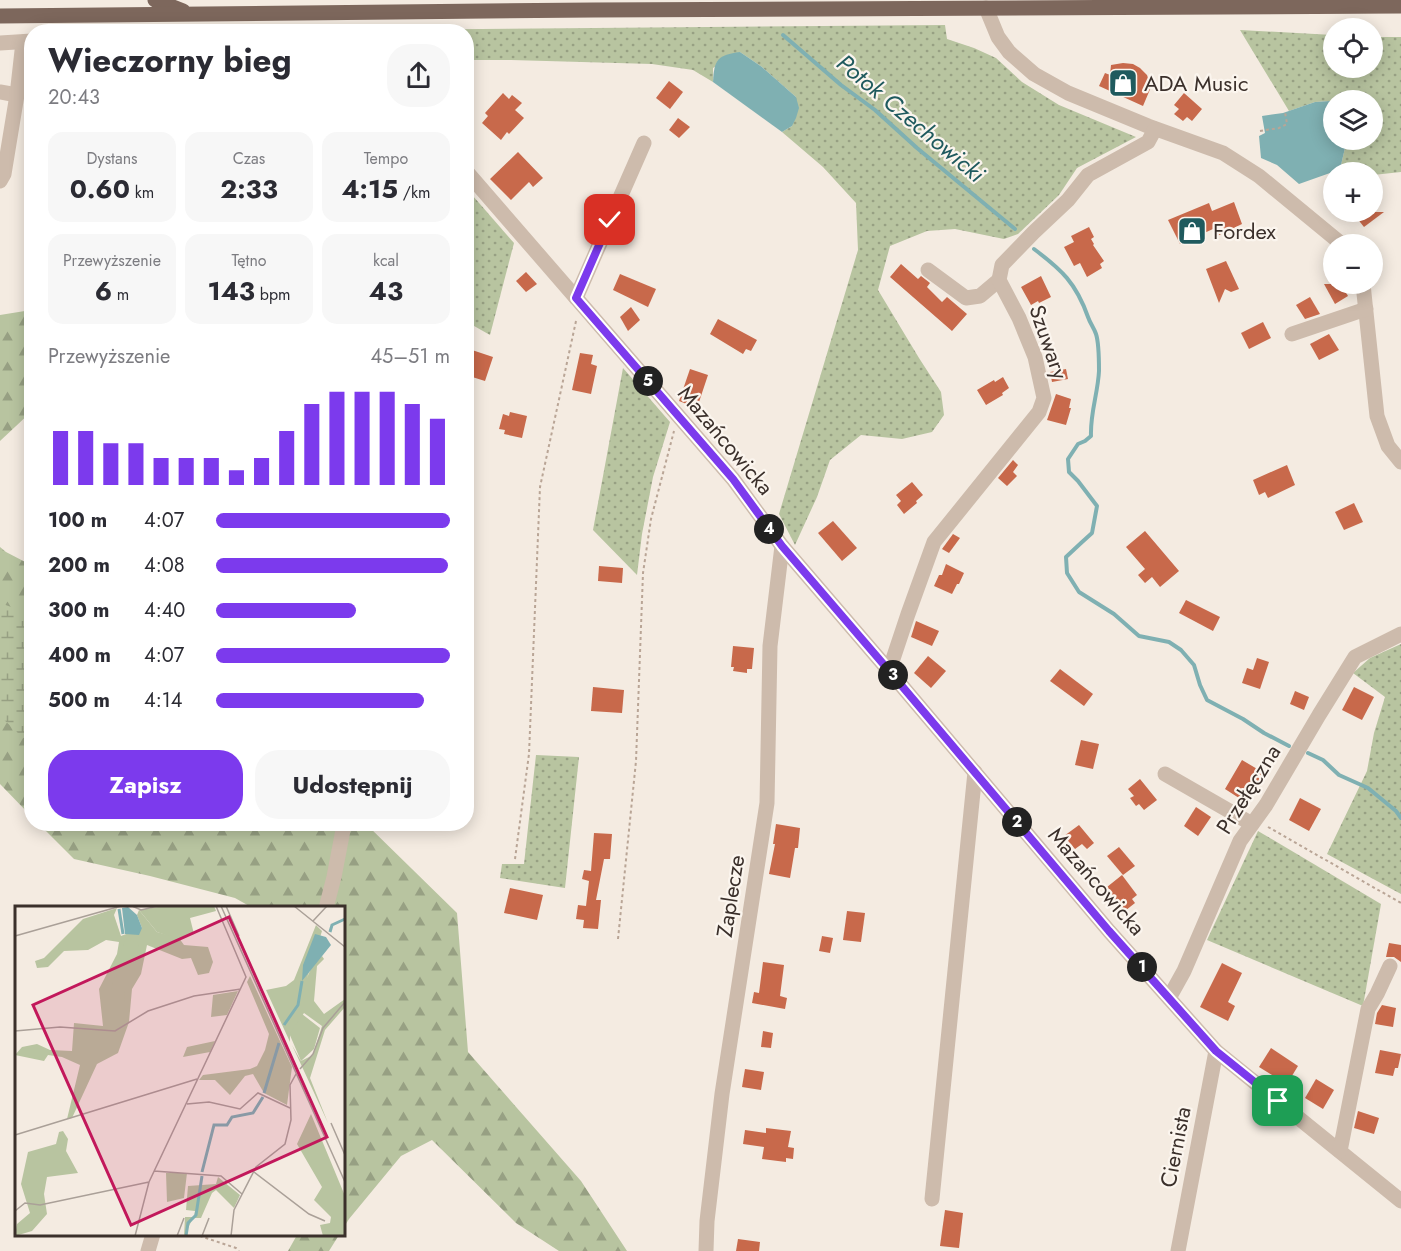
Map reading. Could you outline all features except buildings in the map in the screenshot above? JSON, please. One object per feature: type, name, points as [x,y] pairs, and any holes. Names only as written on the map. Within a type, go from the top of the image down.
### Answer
[{"type":"main road","points":[[154,0],[192,15]]},
{"type":"main road","points":[[1248,6],[1271,0]]},
{"type":"main road","points":[[0,16],[1401,6]]},
{"type":"street","points":[[986,8],[998,37],[1009,52],[1034,75],[1068,93],[1155,129],[1223,153],[1258,176],[1328,234]]},
{"type":"street","points":[[0,43],[24,41]]},
{"type":"street","points":[[0,181],[4,174],[24,57]]},
{"type":"street","points":[[0,92],[17,95]]},
{"type":"street","points":[[928,270],[966,298],[980,296],[999,280],[1002,265],[1068,200],[1088,175],[1148,142],[1155,129]]},
{"type":"street","points":[[578,300],[644,143]]},
{"type":"street","name":"Mazańcowicka","points":[[474,180],[733,479],[782,546],[1109,931],[1216,1051],[1401,1201]]},
{"type":"street","name":"Szuwary","points":[[889,671],[934,542],[1039,412],[1044,398],[1035,357],[1019,318],[999,280]]},
{"type":"street","points":[[1364,294],[1377,416],[1388,446],[1401,462]]},
{"type":"street","points":[[1292,334],[1366,309]]},
{"type":"street","name":"Zaplecze","points":[[706,1251],[707,1221],[722,1094],[767,803],[770,646],[782,546]]},
{"type":"street","name":"Przełęczna","points":[[1169,998],[1184,971],[1240,841],[1266,805],[1355,657],[1401,634]]},
{"type":"street","points":[[932,1199],[975,772]]},
{"type":"street","points":[[1165,774],[1254,822]]},
{"type":"street","points":[[326,906],[343,831]]},
{"type":"street","points":[[1340,1151],[1368,1009],[1390,966]]},
{"type":"street","name":"Ciernista","points":[[1178,1251],[1216,1051]]},
{"type":"street","points":[[148,1251],[152,1236]]},
{"type":"path","points":[[1260,131],[1280,128],[1287,124],[1285,112]]},
{"type":"path","points":[[515,859],[529,754],[540,487],[578,300]]},
{"type":"path","points":[[618,939],[636,761],[643,573],[651,519],[678,416]]},
{"type":"path","points":[[1254,822],[1401,903]]},
{"type":"path","points":[[200,1236],[236,1248],[238,1251]]},
{"type":"green space","points":[[945,25],[947,39],[996,58],[1022,82],[1059,105],[1136,137],[1077,168],[1059,195],[1018,234],[1004,239],[955,229],[927,231],[890,246],[878,290],[941,392],[944,415],[932,432],[902,439],[861,435],[830,460],[817,497],[795,545],[779,514],[858,250],[856,203],[823,167],[782,132],[792,126],[796,97],[762,67],[740,52],[713,68],[713,82],[693,70],[652,64],[474,60],[474,29]]},
{"type":"green space","points":[[1240,30],[1323,34],[1323,78],[1383,78],[1383,37],[1401,37],[1401,172],[1383,174],[1383,162],[1342,162],[1345,150],[1383,150],[1383,90],[1323,90],[1323,101],[1289,111]]},
{"type":"green space","points":[[474,197],[514,243],[490,335],[474,326]]},
{"type":"green space","points":[[24,311],[24,419],[0,441],[0,315]]},
{"type":"green space","points":[[623,368],[670,422],[653,477],[637,575],[593,530]]},
{"type":"green space","points":[[0,547],[24,561],[24,809],[0,784]]},
{"type":"green space","points":[[0,603],[24,612],[24,738],[0,716]]},
{"type":"green space","points":[[1401,644],[1401,894],[1327,854],[1367,771],[1374,733],[1385,697],[1353,673],[1370,658]]},
{"type":"green space","points":[[536,755],[579,757],[565,888],[500,878],[502,864],[524,864]]},
{"type":"green space","points":[[46,831],[373,831],[457,913],[468,1052],[581,1181],[627,1251],[559,1251],[516,1223],[432,1140],[401,1156],[345,1225],[345,906],[249,906],[235,898],[74,859]]},
{"type":"green space","points":[[1258,831],[1381,904],[1363,1006],[1207,940]]},
{"type":"green space","points":[[296,1236],[338,1236],[329,1251],[288,1251]]},
{"type":"water","points":[[740,52],[762,67],[796,97],[799,108],[792,126],[782,132],[713,82],[716,63],[722,57]]},
{"type":"water","points":[[1323,101],[1323,150],[1345,150],[1342,162],[1323,162],[1323,175],[1299,184],[1277,165],[1261,158],[1259,136],[1265,133],[1262,116],[1283,113]]},
{"type":"waterway","name":"Potok Czechowicki","points":[[783,35],[1015,229]]},
{"type":"waterway","name":"Potok Czechowicki","points":[[1034,249],[1053,264],[1073,286],[1095,332],[1098,347],[1099,371],[1091,436],[1078,444],[1068,459],[1069,472],[1097,506],[1092,533],[1066,557],[1067,573],[1079,592],[1114,614],[1139,636],[1169,642],[1181,650],[1194,665],[1207,700],[1289,746]]},
{"type":"waterway","name":"Potok Czechowicki","points":[[1308,753],[1323,760],[1339,775],[1368,788],[1396,811],[1401,818]]},
{"type":"place","name":"ADA Music","points":[[1123,83]]},
{"type":"place","name":"Fordex","points":[[1192,231]]},
{"type":"route","points":[[610,220],[576,298],[733,479],[782,546],[1109,931],[1216,1051],[1278,1101]]}]
